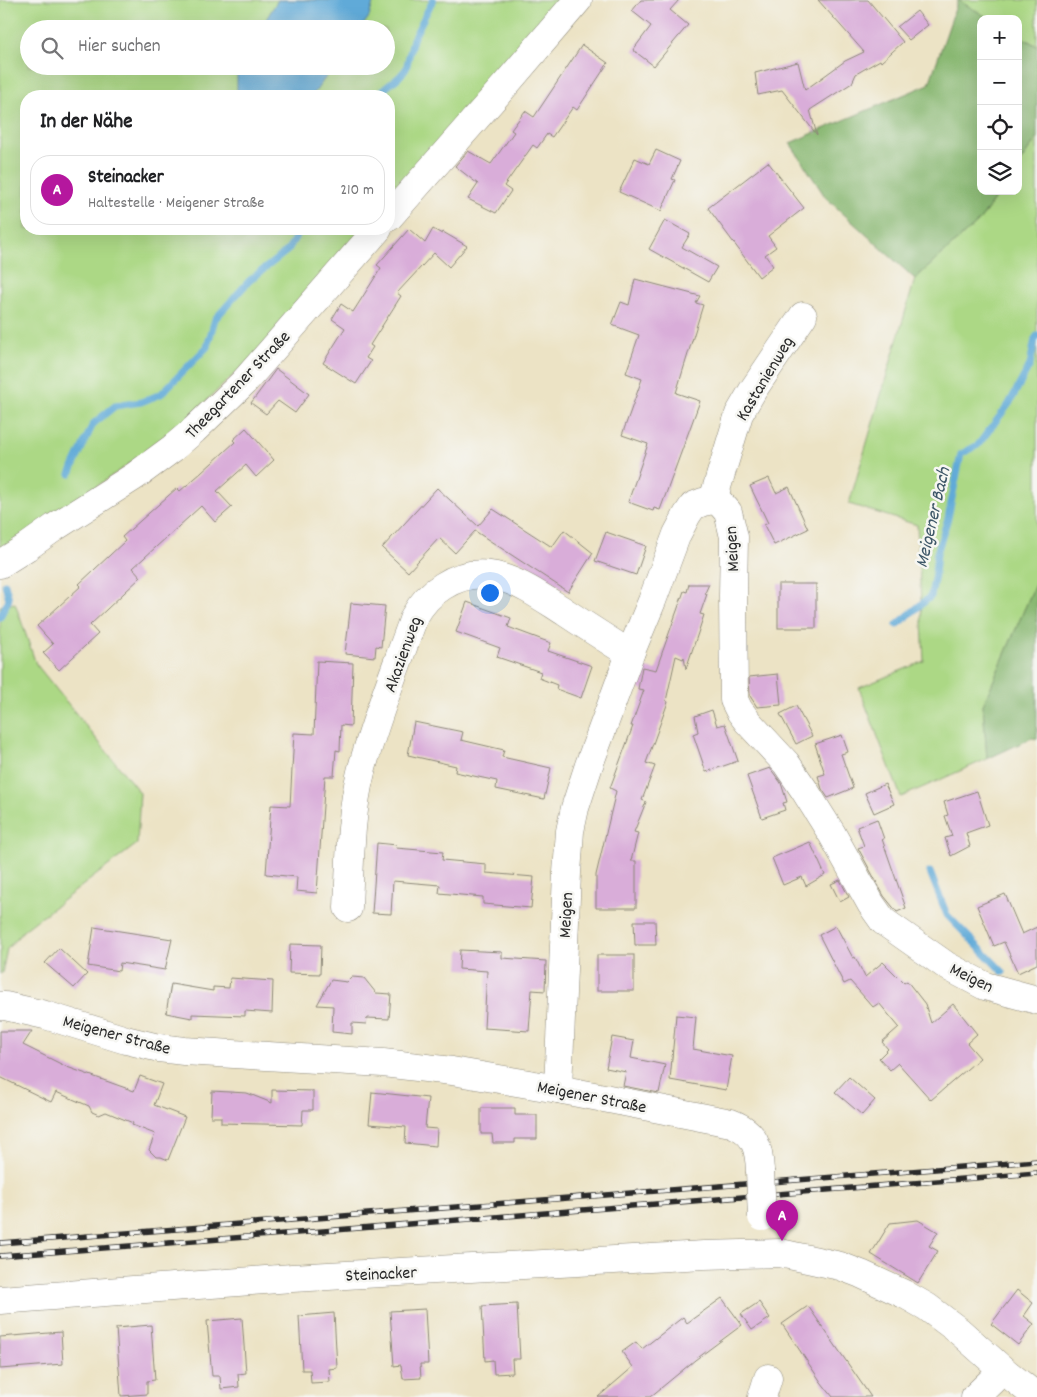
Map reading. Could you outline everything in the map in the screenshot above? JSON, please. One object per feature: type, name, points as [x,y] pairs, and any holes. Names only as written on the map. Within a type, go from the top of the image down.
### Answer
[{"type":"street","points":[[395,210],[578,0]]},
{"type":"street","name":"Theegartener Straße","points":[[0,564],[135,476],[194,430],[244,382],[373,235]]},
{"type":"street","name":"Kastanienweg","points":[[713,500],[739,414],[803,316]]},
{"type":"street","name":"Meigen","points":[[558,1089],[566,882],[570,831],[575,808],[630,654],[677,534],[693,506],[713,500],[720,503],[728,512],[734,537],[734,700],[739,710],[752,727],[786,763],[832,834],[871,904],[883,921],[947,966],[985,986],[1037,1000]]},
{"type":"street","name":"Akazienweg","points":[[348,908],[352,829],[361,774],[372,735],[414,616],[431,595],[448,582],[461,577],[484,575],[506,578],[526,587],[630,654]]},
{"type":"street","name":"Meigener Straße","points":[[0,1006],[45,1014],[126,1040],[160,1048],[383,1063],[452,1071],[558,1089],[731,1123],[738,1126],[753,1139],[759,1154],[763,1253]]},
{"type":"street","points":[[763,1253],[798,1256],[840,1266],[898,1291],[941,1317],[1037,1397]]},
{"type":"street","name":"Steinacker","points":[[0,1300],[292,1278],[763,1253]]},
{"type":"street","points":[[975,1397],[1003,1370]]},
{"type":"green space","points":[[0,0],[563,0],[395,196],[395,90],[20,90],[20,235],[361,235],[259,351],[169,436],[0,554]]},
{"type":"green space","points":[[957,0],[1037,0],[1037,46],[1022,37],[1022,15],[983,15]]},
{"type":"green space","points":[[958,0],[983,15],[977,15],[977,195],[997,195],[980,220],[915,279],[826,198],[790,143],[929,84]]},
{"type":"green space","points":[[1022,37],[1037,46],[1037,138],[1022,159]]},
{"type":"green space","points":[[1037,138],[1037,580],[983,705],[987,759],[901,797],[859,688],[924,661],[917,525],[849,504],[915,279],[980,220],[997,195],[1022,195],[1022,159]]},
{"type":"green space","points":[[1037,580],[1037,739],[1032,738],[987,759],[983,705]]},
{"type":"green space","points":[[15,603],[36,664],[140,793],[137,844],[24,930],[7,949],[2,973],[0,974],[0,606]]},
{"type":"water","points":[[278,0],[374,0],[367,20],[266,20]]},
{"type":"water","points":[[237,75],[327,75],[316,90],[237,90]]},
{"type":"building","points":[[641,0],[679,0],[670,10],[688,25],[654,66],[633,50],[651,26],[632,11]]},
{"type":"building","points":[[818,0],[868,0],[903,42],[881,62],[880,60],[856,74],[852,83],[810,110],[817,135],[782,90],[758,95],[755,73],[798,62],[805,90],[845,61],[864,52]]},
{"type":"building","points":[[917,11],[928,25],[909,40],[897,27]]},
{"type":"building","points":[[582,45],[608,63],[577,110],[573,107],[552,137],[547,134],[537,148],[533,145],[504,186],[511,191],[496,213],[468,199],[478,184],[455,166],[468,151],[491,164],[514,132],[511,130],[525,111],[534,117]]},
{"type":"building","points":[[656,150],[680,161],[672,179],[675,180],[661,211],[619,192],[635,158],[649,164]]},
{"type":"building","points":[[768,162],[804,208],[768,236],[776,247],[765,255],[773,266],[759,277],[708,208]]},
{"type":"building","points":[[665,220],[690,234],[682,247],[717,267],[708,282],[649,249]]},
{"type":"building","points":[[409,229],[425,243],[433,229],[442,234],[443,232],[467,246],[449,267],[434,253],[397,293],[401,296],[370,345],[373,347],[366,358],[371,361],[356,384],[323,363],[345,328],[332,319],[341,304],[353,312],[381,268],[377,265]]},
{"type":"building","points":[[635,279],[700,296],[696,303],[703,305],[676,393],[700,401],[660,510],[654,508],[653,511],[628,502],[648,444],[622,435],[642,379],[626,373],[639,335],[612,325],[621,302],[629,305]]},
{"type":"building","points":[[276,369],[309,394],[295,413],[278,401],[266,414],[251,403]]},
{"type":"building","points":[[246,428],[274,460],[256,477],[246,465],[217,491],[232,507],[215,522],[201,506],[133,568],[141,577],[90,625],[98,634],[59,670],[43,653],[53,644],[37,626],[81,586],[79,584],[125,541],[122,537],[177,488],[180,491],[201,473],[235,442],[233,440]]},
{"type":"building","points":[[769,478],[776,493],[789,487],[808,529],[774,545],[764,525],[768,523],[750,486]]},
{"type":"building","points":[[437,488],[478,526],[493,509],[552,547],[564,530],[593,553],[568,592],[475,531],[455,553],[439,538],[408,572],[382,548]]},
{"type":"building","points":[[606,532],[646,546],[636,575],[595,561]]},
{"type":"building","points":[[689,584],[709,584],[700,614],[704,615],[686,669],[684,657],[683,659],[676,656],[666,701],[668,702],[646,763],[655,766],[642,800],[646,802],[634,832],[638,833],[631,861],[636,861],[636,908],[596,908],[596,875],[616,791],[610,788],[644,690],[638,689],[642,667],[656,670],[684,591],[687,592]]},
{"type":"building","points":[[778,584],[816,584],[816,628],[778,628]]},
{"type":"building","points":[[467,602],[511,618],[508,627],[551,643],[548,651],[592,666],[581,698],[556,689],[557,685],[539,678],[541,672],[497,657],[500,648],[456,632]]},
{"type":"building","points":[[351,603],[385,606],[381,647],[376,646],[375,657],[345,654]]},
{"type":"building","points":[[317,661],[353,663],[351,726],[341,725],[340,751],[336,750],[334,776],[325,776],[317,893],[296,891],[297,877],[266,874],[271,805],[290,806],[294,733],[314,734]]},
{"type":"building","points":[[778,674],[781,705],[757,707],[750,696],[749,677]]},
{"type":"building","points":[[796,706],[812,736],[796,744],[780,714]]},
{"type":"building","points":[[712,710],[717,726],[725,724],[738,761],[706,772],[693,734],[698,732],[695,716]]},
{"type":"building","points":[[414,722],[463,732],[461,740],[504,750],[502,757],[551,768],[544,799],[496,789],[497,781],[455,772],[456,766],[408,755]]},
{"type":"building","points":[[842,735],[848,752],[841,754],[853,788],[828,798],[822,789],[818,776],[825,774],[815,744]]},
{"type":"building","points":[[770,768],[781,783],[787,802],[783,803],[785,810],[762,818],[747,776]]},
{"type":"building","points":[[885,784],[894,804],[874,813],[865,793]]},
{"type":"building","points":[[977,791],[988,825],[966,833],[970,846],[951,856],[945,838],[952,836],[945,816],[948,815],[944,802]]},
{"type":"building","points":[[877,819],[906,908],[897,912],[884,896],[858,848],[864,846],[857,827]]},
{"type":"building","points":[[810,842],[825,875],[806,886],[802,877],[783,885],[772,858]]},
{"type":"building","points":[[377,843],[397,845],[396,848],[443,852],[442,860],[486,864],[486,873],[534,877],[531,908],[483,904],[483,897],[439,893],[440,885],[393,881],[391,914],[372,913]]},
{"type":"building","points":[[840,880],[849,897],[840,902],[831,884]]},
{"type":"building","points":[[1005,894],[1022,934],[1037,927],[1037,964],[1018,973],[1004,942],[994,946],[977,906]]},
{"type":"building","points":[[634,921],[655,921],[656,945],[635,945]]},
{"type":"building","points":[[836,926],[865,977],[883,962],[904,983],[907,981],[925,1004],[931,1023],[953,1004],[977,1034],[967,1043],[980,1058],[931,1100],[898,1063],[890,1070],[879,1058],[888,1049],[882,1042],[899,1027],[879,1003],[873,1007],[850,981],[844,984],[819,935]]},
{"type":"building","points":[[94,927],[172,939],[165,970],[120,963],[119,971],[88,966]]},
{"type":"building","points":[[290,944],[321,945],[320,974],[289,973]]},
{"type":"building","points":[[59,948],[87,974],[74,988],[45,963]]},
{"type":"building","points":[[460,950],[502,952],[502,958],[546,961],[545,991],[532,990],[529,1031],[484,1028],[487,971],[459,969]]},
{"type":"building","points":[[597,955],[634,955],[634,991],[597,991]]},
{"type":"building","points":[[352,977],[364,978],[376,993],[391,994],[389,1019],[367,1018],[366,1024],[352,1023],[352,1034],[332,1032],[333,1006],[317,1005],[331,980],[347,982]]},
{"type":"building","points":[[230,978],[273,981],[272,1013],[245,1011],[245,1016],[192,1014],[192,1018],[166,1013],[171,984],[213,991],[213,987],[229,988]]},
{"type":"building","points":[[676,1015],[696,1017],[693,1049],[732,1056],[726,1090],[670,1080]]},
{"type":"building","points":[[0,1031],[32,1031],[23,1045],[67,1067],[134,1091],[140,1076],[162,1084],[154,1105],[185,1117],[168,1160],[156,1157],[149,1150],[155,1134],[132,1125],[133,1123],[106,1112],[99,1115],[92,1112],[89,1106],[56,1092],[51,1102],[0,1077]]},
{"type":"building","points":[[612,1037],[634,1041],[631,1058],[665,1065],[659,1093],[623,1086],[626,1072],[606,1068]]},
{"type":"building","points":[[849,1077],[875,1100],[862,1115],[835,1092]]},
{"type":"building","points":[[272,1090],[313,1091],[313,1110],[303,1110],[302,1125],[221,1123],[221,1117],[211,1117],[212,1091],[247,1093],[272,1103]]},
{"type":"building","points":[[372,1092],[428,1098],[425,1128],[437,1129],[436,1146],[405,1143],[406,1127],[369,1124]]},
{"type":"building","points":[[481,1108],[515,1108],[515,1115],[537,1115],[537,1139],[515,1139],[515,1143],[493,1143],[492,1134],[481,1134]]},
{"type":"building","points":[[918,1220],[938,1232],[929,1246],[938,1251],[918,1283],[871,1254],[890,1223]]},
{"type":"building","points":[[1017,1290],[1033,1303],[1024,1316],[1034,1324],[1018,1345],[991,1324]]},
{"type":"building","points":[[722,1298],[742,1325],[650,1397],[598,1397],[633,1367],[622,1352],[636,1342],[642,1349],[683,1317],[687,1323]]},
{"type":"building","points":[[759,1302],[770,1318],[752,1330],[741,1314]]},
{"type":"building","points":[[517,1304],[520,1359],[512,1359],[513,1373],[494,1374],[493,1360],[485,1361],[482,1306]]},
{"type":"building","points":[[808,1306],[871,1397],[833,1397],[821,1382],[782,1324]]},
{"type":"building","points":[[425,1309],[428,1364],[420,1364],[421,1378],[403,1379],[401,1365],[394,1366],[390,1311]]},
{"type":"building","points":[[334,1313],[337,1368],[329,1369],[330,1382],[311,1383],[310,1370],[302,1370],[299,1316]]},
{"type":"building","points":[[242,1318],[246,1373],[238,1374],[239,1387],[221,1389],[220,1376],[212,1376],[207,1321]]},
{"type":"building","points":[[151,1325],[155,1380],[147,1381],[147,1394],[121,1396],[116,1328]]},
{"type":"building","points":[[61,1332],[63,1364],[0,1369],[0,1337]]},
{"type":"waterway","points":[[383,90],[406,69],[413,39],[433,0]]},
{"type":"waterway","points":[[70,474],[93,424],[115,406],[141,402],[161,394],[207,347],[215,319],[249,281],[288,250],[297,235]]},
{"type":"waterway","name":"Meigener Bach","points":[[897,625],[931,596],[937,553],[948,518],[961,454],[978,445],[1009,404],[1030,365],[1037,336]]},
{"type":"waterway","points":[[0,617],[9,599],[5,584]]},
{"type":"waterway","name":"Meigener Bach","points":[[930,872],[947,915],[1003,972]]},
{"type":"railway","points":[[0,1243],[1037,1161]]},
{"type":"railway","points":[[0,1256],[1037,1173]]},
{"type":"place","name":"Steinacker","points":[[782,1241]]}]
